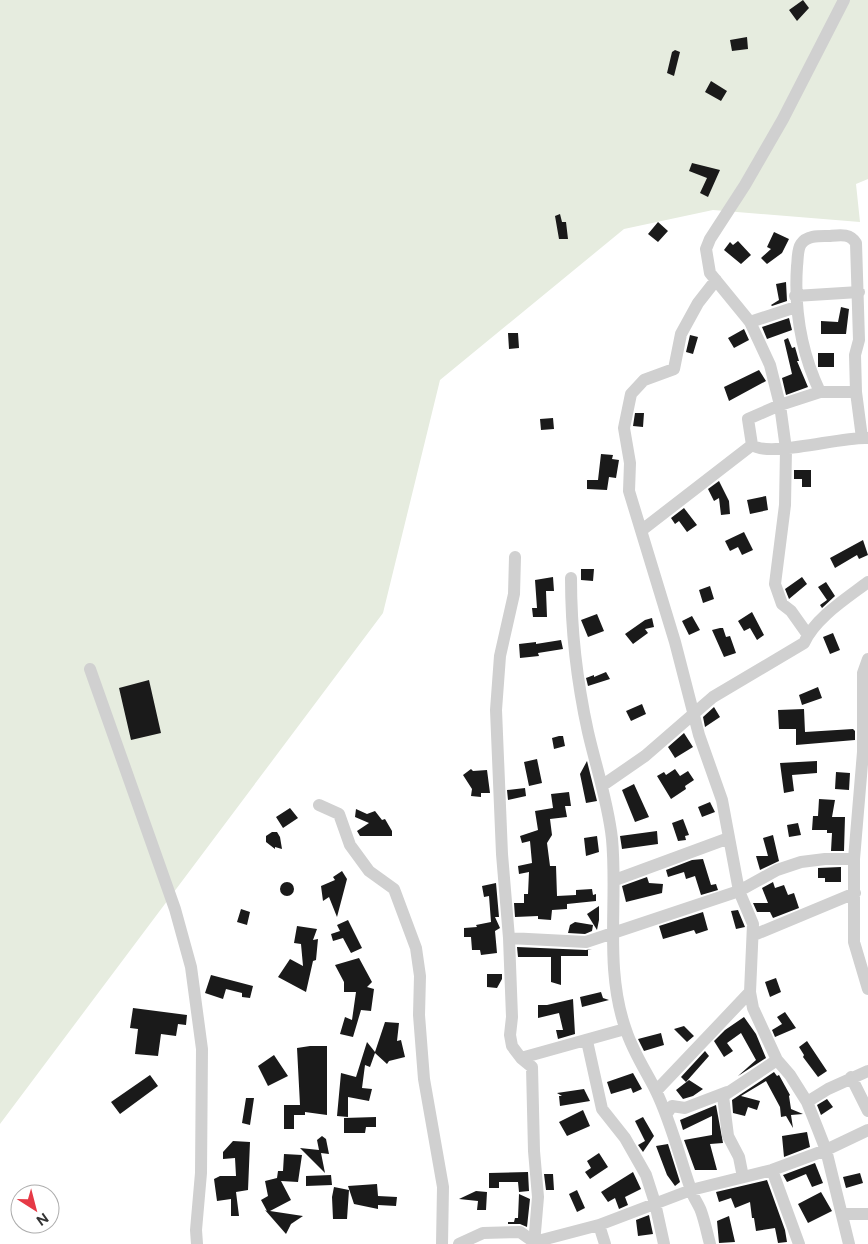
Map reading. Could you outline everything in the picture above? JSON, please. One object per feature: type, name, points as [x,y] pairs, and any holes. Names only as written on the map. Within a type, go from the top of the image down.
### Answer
[{"type":"street","points":[[808,635],[791,611],[782,604],[774,584],[785,505],[786,449],[780,404],[770,366],[750,322],[710,273],[706,249],[710,239],[750,177],[844,0]]},
{"type":"street","points":[[820,392],[803,351],[796,302],[800,244],[806,239],[815,236],[844,235],[853,238],[856,243],[858,260],[859,340],[855,355],[856,392],[865,438],[821,442],[786,449],[757,448],[752,444],[748,419],[780,404],[820,392],[856,392]]},
{"type":"street","points":[[716,280],[698,302],[681,334],[674,369],[644,380],[631,394],[624,437],[630,463],[629,491],[675,642],[693,716],[722,800],[739,891],[753,924],[750,992],[759,1023],[777,1060],[790,1075],[807,1102],[826,1150],[849,1244]]},
{"type":"street","points":[[750,322],[796,302],[859,292]]},
{"type":"street","points":[[642,530],[752,444]]},
{"type":"street","points":[[515,557],[514,594],[500,656],[496,710],[502,854],[509,938],[512,1017],[510,1035],[512,1046],[521,1058],[532,1067],[534,1087],[534,1151],[538,1197],[534,1243]]},
{"type":"street","points":[[571,578],[576,654],[582,703],[603,785],[612,837],[615,880],[612,935],[615,982],[625,1029],[666,1115],[691,1190],[702,1211],[710,1244]]},
{"type":"street","points":[[603,785],[645,756],[693,716],[713,696],[804,643],[808,635],[868,582]]},
{"type":"street","points":[[868,659],[863,673],[863,752],[854,942],[868,989]]},
{"type":"street","points":[[90,669],[174,909],[191,967],[202,1049],[201,1173],[196,1230],[197,1244]]},
{"type":"street","points":[[319,805],[340,814],[350,845],[369,871],[394,889],[416,948],[420,976],[419,1015],[424,1079],[442,1187],[442,1244]]},
{"type":"street","points":[[615,880],[729,838]]},
{"type":"street","points":[[509,938],[586,942],[612,935],[739,891],[777,870],[801,862],[825,859],[859,866]]},
{"type":"street","points":[[754,935],[855,893]]},
{"type":"street","points":[[656,1091],[750,992]]},
{"type":"street","points":[[521,1058],[625,1029]]},
{"type":"street","points":[[587,1041],[602,1109],[635,1155],[646,1175],[655,1203],[664,1244]]},
{"type":"street","points":[[666,1115],[672,1106],[685,1108],[727,1092],[777,1060]]},
{"type":"street","points":[[807,1102],[851,1077],[868,1071]]},
{"type":"street","points":[[851,1077],[868,1111]]},
{"type":"street","points":[[727,1092],[723,1099],[728,1136],[739,1157],[743,1177]]},
{"type":"street","points":[[534,1243],[599,1225],[691,1190],[772,1170],[826,1150],[868,1130]]},
{"type":"street","points":[[772,1170],[799,1244]]},
{"type":"street","points":[[842,1214],[868,1214]]},
{"type":"street","points":[[599,1225],[605,1244]]},
{"type":"street","points":[[459,1244],[483,1233],[520,1232],[534,1243]]},
{"type":"shaded area","points":[[0,0],[868,0],[868,179],[856,184],[860,222],[713,210],[624,229],[440,380],[383,613],[0,1124]]},
{"type":"building","points":[[803,0],[809,8],[797,21],[789,10]]},
{"type":"building","points":[[747,37],[748,49],[732,51],[730,40]]},
{"type":"building","points":[[675,50],[680,52],[674,76],[667,73],[672,52]]},
{"type":"building","points":[[711,81],[727,91],[721,101],[705,92]]},
{"type":"building","points":[[692,163],[720,170],[708,197],[700,193],[707,178],[689,171]]},
{"type":"building","points":[[560,214],[562,222],[566,222],[568,239],[559,239],[555,216]]},
{"type":"building","points":[[658,222],[668,231],[658,242],[648,234]]},
{"type":"building","points":[[774,232],[789,239],[782,253],[767,264],[761,258],[771,249],[767,247]]},
{"type":"building","points":[[738,241],[751,255],[741,264],[724,250],[730,242],[733,245]]},
{"type":"building","points":[[786,282],[787,301],[772,306],[779,300],[776,284]]},
{"type":"building","points":[[841,307],[849,309],[846,334],[821,334],[821,321],[838,322]]},
{"type":"building","points":[[789,318],[792,330],[767,339],[762,327]]},
{"type":"building","points":[[744,329],[749,340],[734,348],[728,338]]},
{"type":"building","points":[[508,333],[518,333],[519,348],[509,349]]},
{"type":"building","points":[[690,335],[698,337],[693,354],[686,352]]},
{"type":"building","points":[[788,338],[792,348],[795,347],[799,361],[797,361],[808,387],[786,395],[782,378],[792,374],[784,340]]},
{"type":"building","points":[[818,353],[834,353],[834,367],[818,367]]},
{"type":"building","points":[[759,370],[766,381],[729,401],[724,387]]},
{"type":"building","points":[[635,413],[644,413],[643,427],[633,426]]},
{"type":"building","points":[[553,418],[554,429],[541,430],[540,419]]},
{"type":"building","points":[[601,454],[613,455],[612,459],[619,460],[616,478],[609,477],[607,490],[587,489],[587,480],[598,480]]},
{"type":"building","points":[[794,470],[811,470],[811,487],[802,487],[802,479],[794,479]]},
{"type":"building","points":[[719,481],[729,501],[730,514],[721,515],[719,498],[714,501],[708,489]]},
{"type":"building","points":[[766,496],[768,510],[750,514],[747,500]]},
{"type":"building","points":[[684,508],[697,525],[687,532],[679,521],[675,524],[671,518]]},
{"type":"building","points":[[744,532],[753,550],[742,555],[738,547],[730,551],[725,541]]},
{"type":"building","points":[[863,540],[868,555],[859,559],[857,555],[835,568],[830,558]]},
{"type":"building","points":[[581,569],[594,569],[593,581],[581,580]]},
{"type":"building","points":[[553,577],[554,591],[546,591],[547,617],[533,617],[532,608],[537,608],[535,580]]},
{"type":"building","points":[[802,577],[807,584],[789,599],[785,589]]},
{"type":"building","points":[[826,582],[835,596],[822,608],[820,605],[827,600],[818,587]]},
{"type":"building","points":[[710,586],[714,599],[703,603],[699,590]]},
{"type":"building","points":[[752,612],[764,635],[757,640],[750,628],[744,631],[738,621]]},
{"type":"building","points":[[597,614],[604,631],[588,637],[581,620]]},
{"type":"building","points":[[692,616],[700,630],[689,635],[682,621]]},
{"type":"building","points":[[652,618],[654,627],[645,629],[648,633],[633,644],[625,634],[645,620]]},
{"type":"building","points":[[723,628],[726,637],[730,636],[736,653],[724,657],[712,630]]},
{"type":"building","points":[[833,633],[840,650],[830,654],[823,637]]},
{"type":"building","points":[[561,640],[563,649],[538,653],[539,656],[520,658],[519,644],[536,642],[536,644]]},
{"type":"building","points":[[606,672],[610,679],[588,686],[586,678]]},
{"type":"building","points":[[149,680],[161,733],[131,740],[119,688]]},
{"type":"building","points":[[818,687],[822,698],[802,705],[799,695]]},
{"type":"building","points":[[642,704],[646,714],[631,721],[626,711]]},
{"type":"building","points":[[714,707],[720,717],[705,727],[703,717]]},
{"type":"building","points":[[804,709],[805,732],[853,729],[855,731],[855,740],[796,745],[796,729],[779,729],[778,710]]},
{"type":"building","points":[[684,733],[693,747],[675,758],[668,747]]},
{"type":"building","points":[[563,736],[565,746],[554,749],[552,738]]},
{"type":"building","points":[[537,759],[542,783],[529,786],[524,762]]},
{"type":"building","points":[[587,761],[597,801],[586,803],[580,774]]},
{"type":"building","points":[[817,761],[817,773],[792,775],[794,791],[784,793],[780,763]]},
{"type":"building","points":[[471,769],[473,771],[487,770],[490,793],[481,793],[481,797],[471,796],[472,789],[463,775]]},
{"type":"building","points":[[675,769],[680,776],[688,771],[694,780],[685,786],[686,789],[671,799],[657,776],[664,772],[666,775]]},
{"type":"building","points":[[836,772],[850,773],[849,790],[835,789]]},
{"type":"building","points":[[634,784],[649,817],[635,822],[622,790]]},
{"type":"building","points":[[525,788],[526,796],[508,800],[507,790]]},
{"type":"building","points":[[569,792],[571,806],[565,806],[567,817],[550,819],[552,835],[547,843],[550,866],[556,866],[557,896],[576,895],[576,890],[592,889],[593,895],[596,894],[596,901],[567,904],[567,909],[552,910],[551,920],[538,919],[538,916],[515,917],[514,903],[524,903],[524,894],[528,894],[529,872],[519,874],[518,866],[532,863],[530,841],[522,843],[520,836],[538,830],[535,811],[553,808],[551,794]]},
{"type":"building","points":[[819,799],[835,800],[832,817],[845,817],[844,851],[831,851],[832,833],[827,833],[827,830],[812,830],[813,816],[818,816]]},
{"type":"building","points":[[710,802],[715,812],[702,817],[698,807]]},
{"type":"building","points":[[290,808],[298,818],[283,828],[276,817]]},
{"type":"building","points":[[356,809],[367,814],[375,811],[382,820],[385,819],[392,831],[392,836],[360,836],[357,831],[369,823],[355,817]]},
{"type":"building","points":[[683,819],[689,835],[685,836],[686,840],[678,841],[672,823]]},
{"type":"building","points":[[798,823],[801,835],[789,837],[787,825]]},
{"type":"building","points":[[657,831],[658,844],[622,849],[620,836]]},
{"type":"building","points":[[272,832],[277,832],[280,837],[282,849],[275,847],[275,849],[266,842],[266,836]]},
{"type":"building","points":[[773,835],[779,861],[760,870],[756,856],[768,856],[763,838]]},
{"type":"building","points":[[597,836],[599,852],[586,856],[584,838]]},
{"type":"building","points":[[703,859],[711,885],[716,884],[718,890],[701,895],[695,876],[686,879],[684,872],[668,877],[666,870],[692,860]]},
{"type":"building","points":[[841,867],[841,882],[825,882],[825,878],[818,878],[818,868]]},
{"type":"building","points":[[342,871],[347,879],[337,917],[329,897],[323,901],[321,886],[335,880],[333,877]]},
{"type":"building","points":[[647,877],[649,883],[663,884],[662,893],[626,902],[622,886]]},
{"type":"building","points":[[287,882],[292,884],[294,889],[292,894],[287,896],[282,894],[280,889],[282,884]]},
{"type":"building","points":[[773,882],[775,888],[784,885],[788,895],[794,893],[799,908],[773,918],[770,912],[757,912],[753,903],[768,903],[762,888]]},
{"type":"building","points":[[496,883],[499,917],[495,917],[500,928],[495,931],[497,953],[481,955],[480,950],[472,950],[471,937],[464,937],[464,928],[477,927],[476,925],[491,922],[489,896],[484,897],[482,886]]},
{"type":"building","points":[[599,906],[599,920],[597,930],[587,914]]},
{"type":"building","points":[[241,909],[250,912],[247,925],[237,922]]},
{"type":"building","points":[[738,910],[745,927],[736,929],[731,911]]},
{"type":"building","points":[[703,912],[708,930],[696,934],[694,930],[663,939],[659,926]]},
{"type":"building","points":[[348,920],[362,948],[351,953],[343,938],[333,941],[331,934],[340,931],[337,925]]},
{"type":"building","points":[[575,922],[593,925],[592,931],[585,934],[568,933],[570,925]]},
{"type":"building","points":[[297,926],[317,929],[313,940],[318,939],[316,960],[313,961],[306,992],[278,977],[290,959],[303,966],[301,944],[294,943]]},
{"type":"building","points":[[517,947],[592,949],[588,950],[588,956],[561,956],[561,985],[551,982],[551,957],[518,957]]},
{"type":"building","points":[[359,958],[372,982],[367,987],[374,989],[371,1011],[361,1010],[353,1037],[340,1034],[345,1017],[352,1020],[356,992],[344,992],[344,982],[335,965]]},
{"type":"building","points":[[487,974],[502,974],[502,979],[497,988],[487,987]]},
{"type":"building","points":[[211,975],[253,986],[250,998],[242,997],[242,993],[226,989],[223,999],[205,993]]},
{"type":"building","points":[[776,978],[781,992],[770,997],[765,982]]},
{"type":"building","points":[[601,992],[603,998],[609,1000],[582,1007],[580,997]]},
{"type":"building","points":[[573,999],[575,1034],[558,1039],[556,1030],[563,1030],[559,1013],[538,1018],[538,1005],[547,1005]]},
{"type":"building","points":[[133,1008],[187,1015],[186,1025],[178,1024],[176,1036],[161,1034],[158,1056],[135,1054],[138,1029],[130,1028]]},
{"type":"building","points":[[785,1012],[796,1028],[775,1037],[772,1030],[782,1024],[777,1017]]},
{"type":"building","points":[[744,1017],[756,1034],[766,1058],[738,1076],[756,1060],[741,1033],[727,1043],[733,1051],[724,1057],[714,1041],[725,1030]]},
{"type":"building","points":[[385,1022],[399,1023],[397,1041],[401,1040],[405,1057],[389,1061],[387,1064],[375,1053],[370,1067],[365,1065],[362,1088],[372,1089],[369,1101],[348,1097],[348,1117],[337,1116],[341,1073],[356,1077],[367,1042],[375,1052]]},
{"type":"building","points":[[684,1026],[694,1036],[687,1042],[674,1029]]},
{"type":"building","points":[[661,1033],[664,1045],[644,1051],[638,1039]]},
{"type":"building","points":[[807,1041],[827,1071],[818,1077],[803,1057],[804,1055],[799,1047]]},
{"type":"building","points":[[327,1046],[327,1115],[305,1112],[305,1115],[294,1115],[294,1129],[284,1129],[284,1105],[300,1105],[297,1048]]},
{"type":"building","points":[[705,1051],[709,1056],[686,1082],[681,1077]]},
{"type":"building","points":[[274,1055],[288,1076],[268,1086],[258,1066]]},
{"type":"building","points":[[774,1072],[777,1076],[779,1075],[790,1095],[791,1109],[803,1114],[791,1115],[793,1128],[786,1116],[781,1117],[780,1107],[766,1081],[741,1096],[760,1101],[757,1110],[748,1107],[745,1116],[733,1113],[732,1100]]},
{"type":"building","points":[[633,1073],[642,1089],[633,1093],[631,1088],[611,1094],[607,1082]]},
{"type":"building","points":[[150,1075],[158,1086],[120,1114],[111,1102]]},
{"type":"building","points":[[689,1080],[703,1089],[693,1096],[683,1099],[676,1090]]},
{"type":"building","points":[[584,1089],[590,1101],[560,1106],[559,1096],[562,1096],[557,1093]]},
{"type":"building","points":[[246,1098],[254,1098],[250,1125],[242,1123]]},
{"type":"building","points":[[827,1099],[833,1107],[821,1115],[817,1105]]},
{"type":"building","points":[[716,1105],[723,1143],[710,1144],[717,1170],[695,1170],[684,1140],[712,1135],[712,1116],[683,1130],[680,1120]]},
{"type":"building","points":[[583,1110],[590,1126],[567,1136],[559,1122]]},
{"type":"building","points":[[376,1117],[376,1127],[366,1127],[365,1133],[344,1133],[344,1118]]},
{"type":"building","points":[[643,1117],[654,1136],[643,1152],[638,1145],[645,1141],[635,1121]]},
{"type":"building","points":[[807,1132],[810,1147],[784,1157],[782,1136]]},
{"type":"building","points":[[322,1136],[326,1139],[329,1154],[321,1153],[325,1173],[300,1148],[319,1150],[317,1140]]},
{"type":"building","points":[[233,1141],[250,1142],[248,1190],[236,1192],[239,1216],[231,1216],[231,1199],[217,1201],[214,1179],[220,1176],[236,1176],[235,1158],[223,1159],[223,1152]]},
{"type":"building","points":[[668,1144],[680,1182],[675,1186],[667,1175],[656,1146]]},
{"type":"building","points":[[599,1153],[608,1167],[590,1179],[585,1172],[591,1168],[587,1161]]},
{"type":"building","points":[[284,1154],[302,1155],[298,1182],[281,1181],[291,1200],[270,1211],[303,1216],[291,1224],[286,1234],[265,1210],[267,1211],[261,1200],[268,1196],[265,1181],[277,1178],[278,1171],[283,1171]]},
{"type":"building","points":[[815,1163],[823,1183],[812,1187],[806,1174],[787,1182],[783,1175]]},
{"type":"building","points":[[528,1172],[529,1191],[519,1192],[518,1182],[499,1182],[499,1188],[489,1188],[489,1173]]},
{"type":"building","points":[[633,1172],[641,1189],[625,1197],[628,1205],[619,1209],[615,1198],[608,1202],[601,1192]]},
{"type":"building","points":[[860,1173],[863,1183],[846,1188],[843,1177]]},
{"type":"building","points":[[544,1174],[553,1174],[554,1190],[546,1190]]},
{"type":"building","points":[[331,1175],[332,1185],[306,1186],[306,1176]]},
{"type":"building","points":[[767,1180],[785,1230],[787,1242],[778,1243],[775,1228],[756,1231],[750,1202],[735,1208],[731,1198],[719,1202],[716,1192]]},
{"type":"building","points":[[377,1184],[378,1196],[397,1197],[396,1206],[378,1205],[378,1209],[354,1204],[348,1186]]},
{"type":"building","points":[[334,1187],[349,1190],[347,1219],[333,1219],[332,1197]]},
{"type":"building","points":[[577,1190],[585,1208],[577,1212],[569,1194]]},
{"type":"building","points":[[476,1191],[487,1192],[486,1210],[477,1210],[478,1201],[459,1199]]},
{"type":"building","points":[[821,1192],[832,1211],[808,1223],[798,1204]]},
{"type":"building","points":[[519,1194],[530,1199],[527,1227],[520,1224],[508,1224],[508,1222],[514,1222],[515,1218],[518,1218]]},
{"type":"building","points":[[649,1215],[653,1234],[638,1236],[636,1220]]},
{"type":"building","points":[[729,1216],[735,1242],[719,1243],[717,1221]]}]
